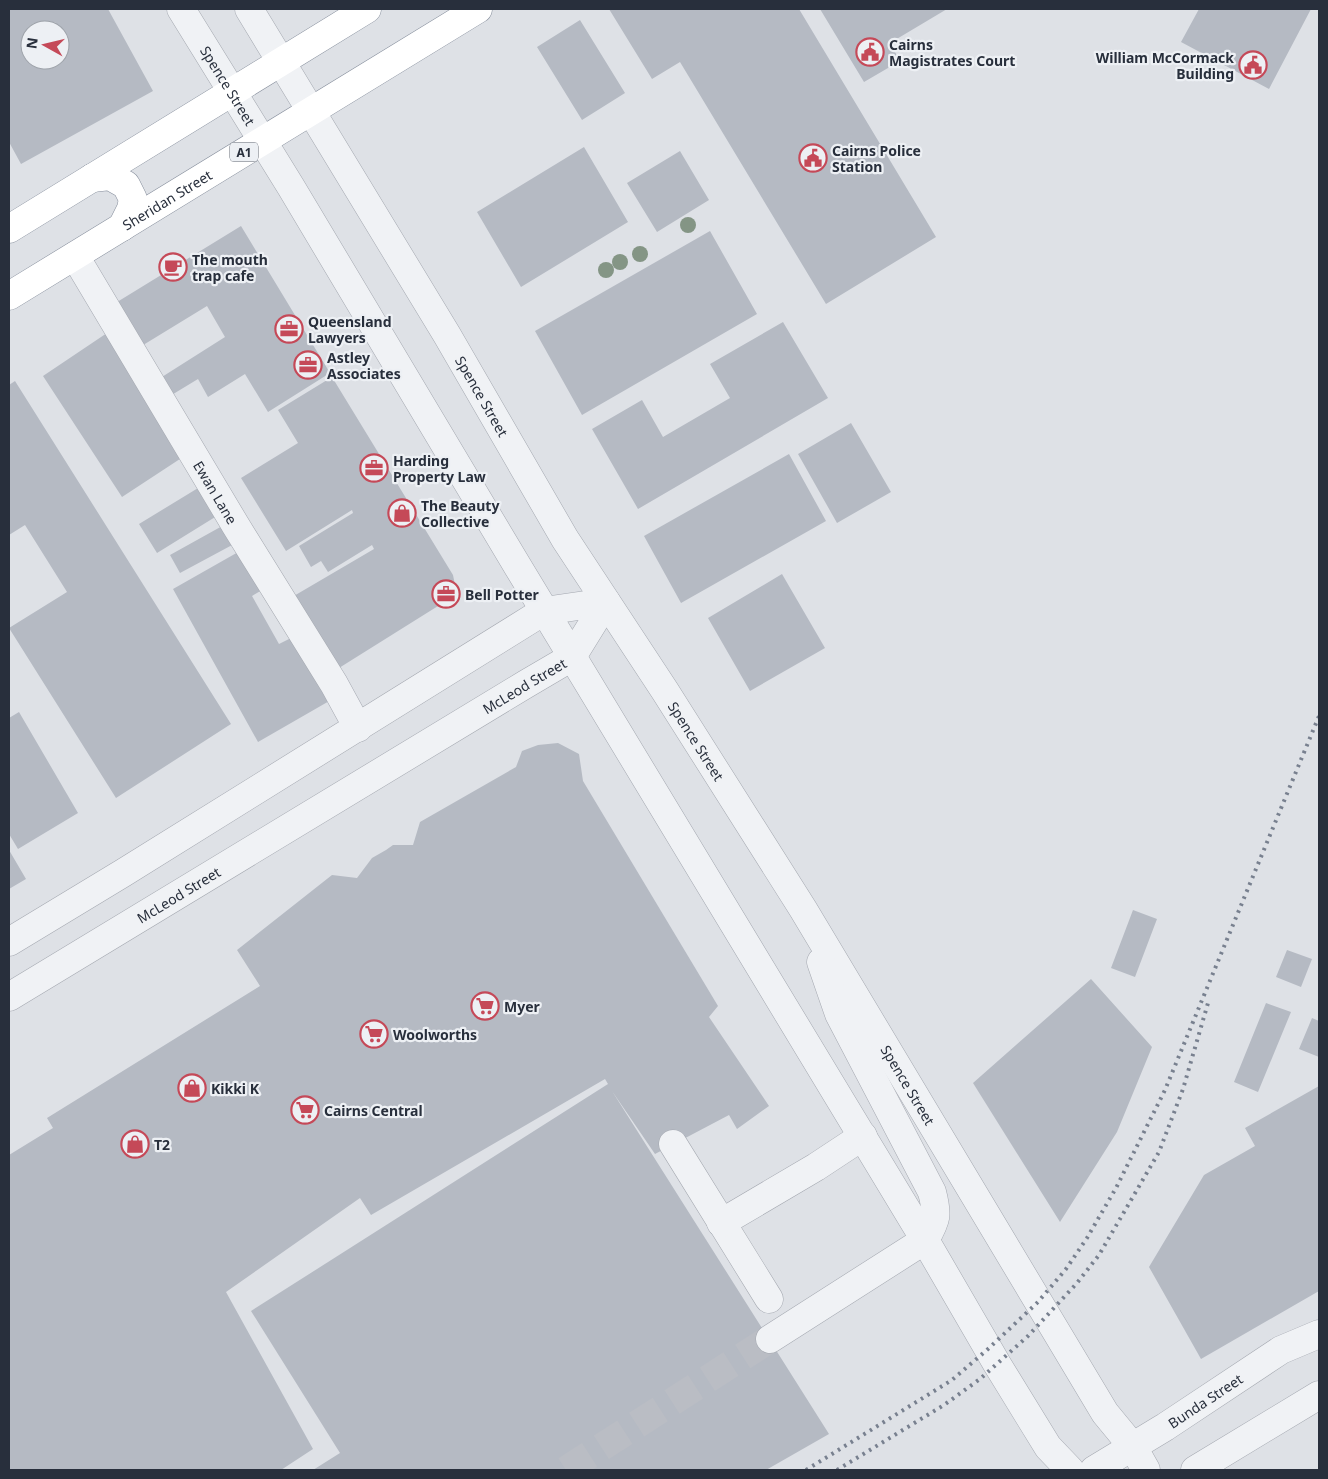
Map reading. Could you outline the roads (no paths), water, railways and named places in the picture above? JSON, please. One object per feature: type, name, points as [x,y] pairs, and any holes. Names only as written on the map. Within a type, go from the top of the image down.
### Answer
[{"type":"highway","points":[[10,227],[367,9]]},
{"type":"highway","name":"Sheridan Street","points":[[9,296],[478,9]]},
{"type":"highway","points":[[92,178],[110,176],[126,185],[133,199],[131,209],[122,227]]},
{"type":"street","name":"Spence Street","points":[[181,9],[863,1136],[988,1349],[1048,1447],[1070,1470]]},
{"type":"street","name":"Spence Street","points":[[249,9],[446,335],[565,539],[802,909],[1105,1414],[1133,1447],[1146,1470]]},
{"type":"street","name":"Ewan Lane","points":[[75,256],[236,526],[334,684],[358,728]]},
{"type":"street","points":[[9,942],[358,728],[544,611],[606,602]]},
{"type":"street","name":"McLeod Street","points":[[9,997],[572,657],[606,602]]},
{"type":"street","points":[[770,1338],[925,1240],[935,1222],[936,1209],[932,1192],[839,1014],[802,909]]},
{"type":"street","points":[[721,1223],[816,1167],[863,1136]]},
{"type":"street","points":[[673,1144],[769,1299]]},
{"type":"street","name":"Bunda Street","points":[[1094,1470],[1166,1427],[1281,1350],[1319,1334]]},
{"type":"street","points":[[1195,1470],[1319,1395]]},
{"type":"tunnel","points":[[566,1470],[770,1339]]},
{"type":"railway","points":[[806,1470],[952,1380],[1038,1302],[1066,1269],[1087,1238],[1116,1188],[1165,1090],[1319,716]]},
{"type":"railway","points":[[837,1470],[944,1405],[980,1379],[1028,1336],[1077,1283],[1099,1255],[1159,1152],[1183,1089],[1208,1003]]},
{"type":"place","name":"Cairns Magistrates Court","points":[[870,52]]},
{"type":"place","name":"William McCormack Building","points":[[1253,65]]},
{"type":"place","name":"Cairns Police Station","points":[[813,158]]},
{"type":"place","name":"The mouth trap cafe","points":[[173,267]]},
{"type":"place","name":"Queensland Lawyers","points":[[289,329]]},
{"type":"place","name":"Astley Associates","points":[[308,365]]},
{"type":"place","name":"Harding Property Law","points":[[374,468]]},
{"type":"place","name":"The Beauty Collective","points":[[402,513]]},
{"type":"place","name":"Bell Potter","points":[[446,594]]},
{"type":"place","name":"Myer","points":[[485,1006]]},
{"type":"place","name":"Woolworths","points":[[374,1034]]},
{"type":"place","name":"Kikki K","points":[[192,1088]]},
{"type":"place","name":"Cairns Central","points":[[305,1110]]},
{"type":"place","name":"T2","points":[[135,1144]]}]
